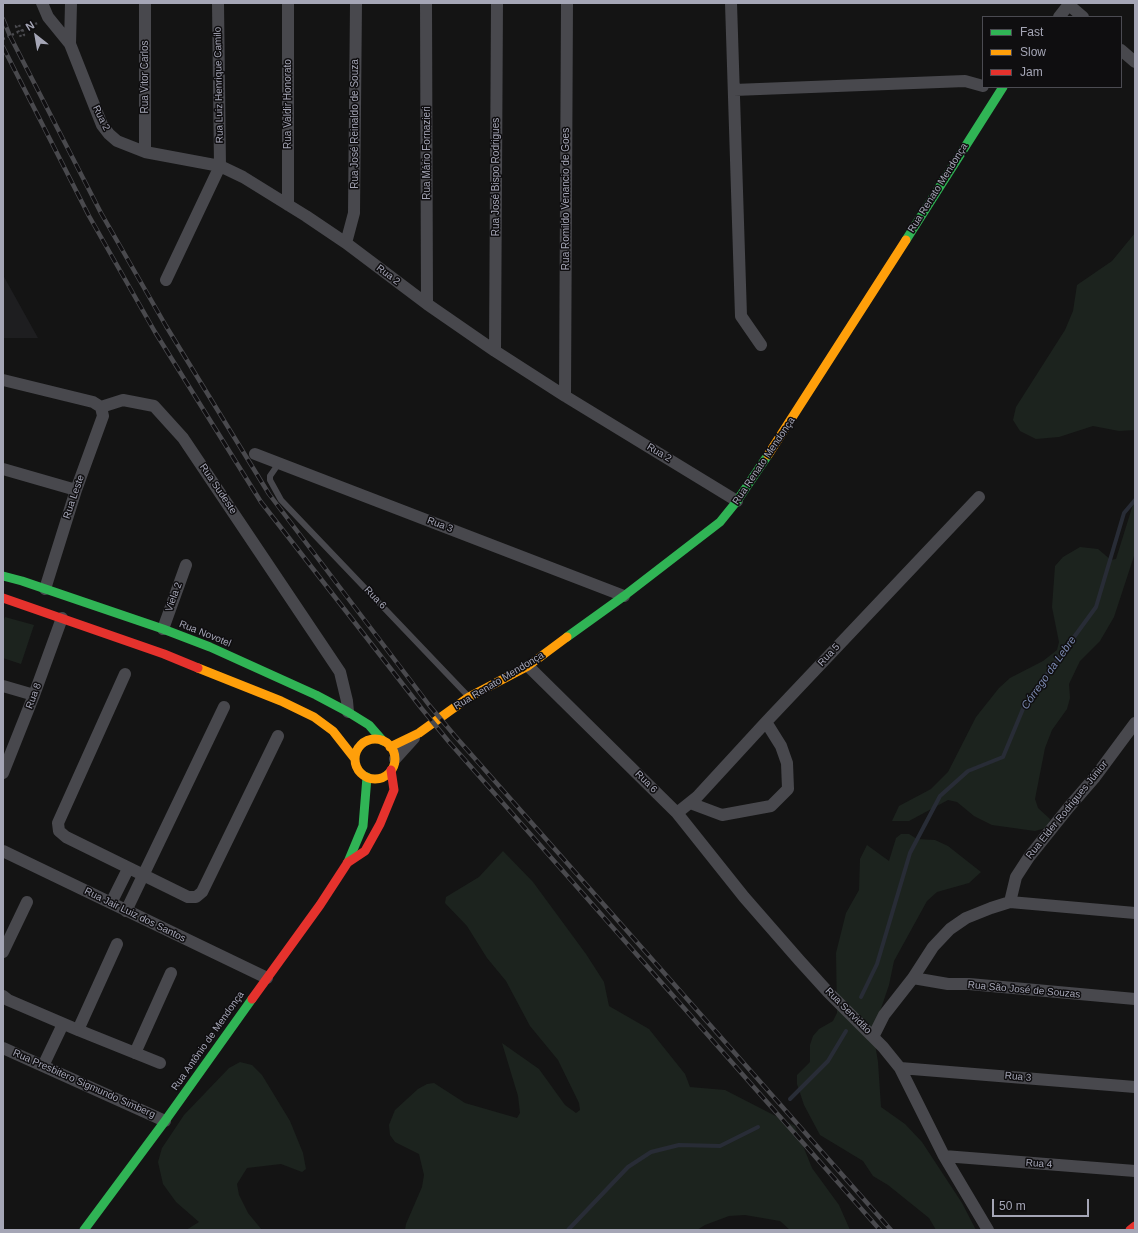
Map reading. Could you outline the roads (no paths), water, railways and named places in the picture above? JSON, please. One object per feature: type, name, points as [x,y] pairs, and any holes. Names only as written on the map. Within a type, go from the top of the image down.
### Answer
[{"type":"street","points":[[42,3],[48,17],[70,44]]},
{"type":"street","points":[[70,44],[71,3]]},
{"type":"street","name":"Rua Vitor Carlos","points":[[145,3],[145,152]]},
{"type":"street","name":"Rua Luiz Henrique Camilo","points":[[218,3],[220,166]]},
{"type":"street","name":"Rua Valdir Honorato","points":[[288,3],[288,205]]},
{"type":"street","name":"Rua José Reinaldo de Souza","points":[[346,243],[354,213],[356,3]]},
{"type":"street","name":"Rua Mário Fornazieri","points":[[426,3],[427,304]]},
{"type":"street","name":"Rua José Bispo Rodrigues","points":[[495,351],[497,3]]},
{"type":"street","name":"Rua Romildo Venancio de Goes","points":[[565,396],[566,3]]},
{"type":"street","points":[[731,3],[741,316],[761,346]]},
{"type":"street","points":[[1060,16],[1070,4],[1082,16]]},
{"type":"street","name":"Rua 2","points":[[70,44],[102,124],[108,134],[118,141],[145,152],[220,166],[243,177],[346,243],[427,304],[495,351],[565,396],[737,501]]},
{"type":"street","points":[[1122,51],[1135,62]]},
{"type":"street","points":[[734,90],[965,81],[982,86]]},
{"type":"street","points":[[990,88],[1001,90]]},
{"type":"street","name":"Rua Renato Mendonça","points":[[393,765],[419,733],[469,697],[528,666],[624,596],[720,522],[737,501],[780,438],[1001,90]]},
{"type":"street","points":[[166,280],[220,166]]},
{"type":"street","points":[[3,380],[93,402],[101,407]]},
{"type":"street","name":"Rua Sudeste","points":[[101,407],[123,400],[154,406],[183,438],[340,672],[348,701],[348,712]]},
{"type":"street","name":"Rua Leste","points":[[45,589],[76,490],[103,416],[101,407]]},
{"type":"street","name":"Rua 3","points":[[255,454],[624,596]]},
{"type":"street","points":[[3,469],[76,490]]},
{"type":"street","name":"Rua 5","points":[[677,813],[697,797],[979,497]]},
{"type":"street","name":"Viela 2","points":[[163,629],[186,565]]},
{"type":"street","name":"Rua Novotel","points":[[3,576],[163,629],[210,647],[316,695],[348,712],[369,725],[387,744]]},
{"type":"street","points":[[45,589],[62,618]]},
{"type":"street","points":[[3,598],[164,654],[281,701],[314,717],[333,731],[356,759]]},
{"type":"street","points":[[62,618],[95,606]]},
{"type":"street","name":"Rua 8","points":[[3,773],[34,695],[62,618]]},
{"type":"street","name":"Rua 6","points":[[528,666],[677,813]]},
{"type":"street","points":[[125,674],[58,823],[60,831],[66,837],[128,869],[188,897],[196,897],[202,892],[278,736]]},
{"type":"street","points":[[3,686],[34,695]]},
{"type":"street","points":[[126,911],[224,707]]},
{"type":"street","points":[[690,803],[722,815],[771,806],[788,789],[787,763],[781,746],[766,722]]},
{"type":"street","name":"Rua Elder Rodrigues Júnior","points":[[1010,902],[1016,877],[1029,857],[1095,777],[1135,723]]},
{"type":"street","name":"Rua Renato Mendonça","points":[[387,744],[419,733]]},
{"type":"street","points":[[378,740],[387,744],[394,755],[393,765],[383,777],[367,777],[358,770],[356,759],[359,748],[367,741],[378,740]]},
{"type":"street","name":"Rua Antônio de Mendonça","points":[[347,863],[365,851],[380,824],[394,790],[393,765]]},
{"type":"street","name":"Rua Antônio de Mendonça","points":[[84,1230],[320,905],[347,863],[363,826],[367,777]]},
{"type":"street","name":"Rua Servidão","points":[[677,813],[744,897],[799,960],[828,992],[874,1037],[900,1068],[944,1156],[988,1230]]},
{"type":"street","name":"Rua Jair Luiz dos Santos","points":[[3,851],[267,978]]},
{"type":"street","points":[[111,904],[128,869]]},
{"type":"street","points":[[3,952],[28,902]]},
{"type":"street","points":[[874,1037],[884,1015],[913,978],[933,947],[950,929],[966,918],[1010,902],[1135,913]]},
{"type":"street","points":[[78,1030],[117,944]]},
{"type":"street","points":[[135,1053],[171,973]]},
{"type":"street","name":"Rua São José de Souzas","points":[[913,978],[948,984],[969,984],[1135,999]]},
{"type":"street","points":[[3,996],[8,1000],[63,1024],[160,1063]]},
{"type":"street","points":[[43,1066],[63,1024]]},
{"type":"street","name":"Rua Presbitero Sigmundo Simberg","points":[[3,1048],[165,1120]]},
{"type":"street","name":"Rua 3","points":[[900,1068],[1135,1086]]},
{"type":"street","name":"Rua 4","points":[[944,1156],[1135,1171]]},
{"type":"street","points":[[1130,1230],[1135,1226]]},
{"type":"lane","name":"Rua 6","points":[[279,463],[270,476],[270,480],[281,500],[469,697]]},
{"type":"waterway","name":"Córrego da Lebre","points":[[861,997],[877,964],[910,853],[940,796],[968,771],[1003,757],[1025,704],[1096,607],[1124,513],[1135,500]]},
{"type":"waterway","name":"Córrego da Lebre","points":[[790,1099],[828,1061],[846,1031]]},
{"type":"waterway","name":"Córrego da Lebre","points":[[568,1230],[628,1167],[651,1152],[679,1145],[720,1146],[758,1127]]},
{"type":"railway","points":[[3,19],[10,36],[101,213],[166,326],[269,494],[429,705],[455,736],[891,1230]]},
{"type":"railway","points":[[3,47],[89,216],[155,332],[261,502],[449,742],[880,1230]]}]
